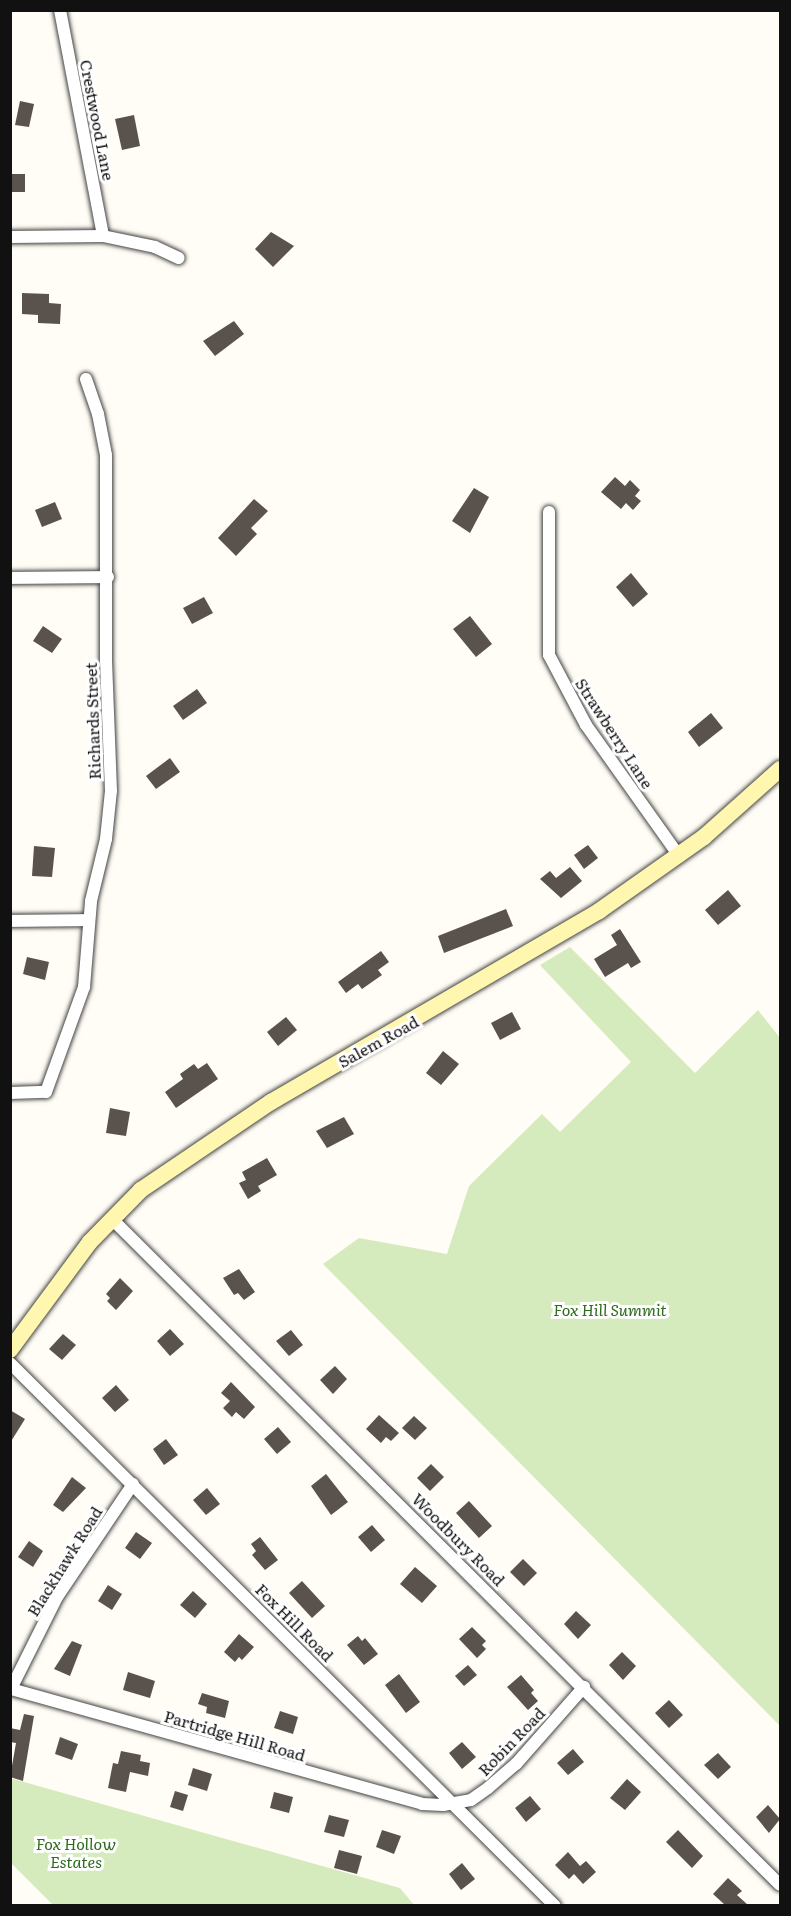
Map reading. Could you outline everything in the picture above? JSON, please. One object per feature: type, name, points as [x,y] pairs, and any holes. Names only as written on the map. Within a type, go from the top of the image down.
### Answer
[{"type":"main road","name":"Salem Road","points":[[10,1350],[90,1242],[141,1190],[262,1108],[523,958],[679,856],[780,769]]},
{"type":"street","name":"Crestwood Lane","points":[[60,10],[103,236]]},
{"type":"street","points":[[10,237],[103,236],[155,247],[178,258]]},
{"type":"street","name":"Richards Street","points":[[10,1093],[46,1092],[84,987],[89,920],[106,839],[111,791],[106,660],[108,577],[106,455],[98,414],[86,379]]},
{"type":"street","name":"Strawberry Lane","points":[[549,512],[549,654],[586,725],[679,856]]},
{"type":"street","points":[[10,578],[108,577]]},
{"type":"street","points":[[10,921],[89,920]]},
{"type":"street","name":"Woodbury Road","points":[[112,1220],[780,1885]]},
{"type":"street","name":"Fox Hill Road","points":[[10,1363],[555,1905]]},
{"type":"street","name":"Blackhawk Road","points":[[10,1689],[57,1597],[133,1484]]},
{"type":"street","name":"Robin Road","points":[[453,1804],[471,1800],[516,1764],[584,1688]]},
{"type":"street","name":"Partridge Hill Road","points":[[10,1689],[422,1804],[453,1804]]},
{"type":"green space","name":"Fox Hill Summit","points":[[570,947],[695,1073],[758,1010],[780,1038],[780,1726],[323,1264],[359,1238],[447,1254],[469,1186],[542,1114],[560,1132],[631,1062],[540,965]]},
{"type":"green space","name":"Fox Hollow Estates","points":[[10,1778],[400,1888],[414,1905],[53,1905],[11,1863]]},
{"type":"building","points":[[20,101],[34,104],[29,127],[15,125]]},
{"type":"building","points":[[134,115],[140,146],[122,150],[115,119]]},
{"type":"building","points":[[10,174],[25,174],[25,192],[10,192]]},
{"type":"building","points":[[271,232],[294,246],[273,267],[255,249]]},
{"type":"building","points":[[22,293],[49,294],[49,303],[61,304],[60,324],[38,323],[38,315],[22,314]]},
{"type":"building","points":[[234,321],[244,334],[215,356],[203,341]]},
{"type":"building","points":[[615,477],[625,486],[630,480],[640,490],[635,496],[641,501],[633,510],[626,503],[621,509],[601,492]]},
{"type":"building","points":[[474,488],[489,497],[470,533],[452,521]]},
{"type":"building","points":[[254,499],[268,511],[251,528],[257,534],[236,556],[218,538]]},
{"type":"building","points":[[55,502],[62,519],[42,527],[35,510]]},
{"type":"building","points":[[631,573],[648,594],[633,607],[616,587]]},
{"type":"building","points":[[204,597],[213,613],[192,624],[183,608]]},
{"type":"building","points":[[470,616],[492,644],[476,657],[453,629]]},
{"type":"building","points":[[43,626],[62,639],[52,653],[33,641]]},
{"type":"building","points":[[197,689],[207,703],[183,720],[173,706]]},
{"type":"building","points":[[711,713],[723,728],[699,747],[688,732]]},
{"type":"building","points":[[170,758],[180,772],[156,789],[146,776]]},
{"type":"building","points":[[588,845],[598,858],[584,869],[574,855]]},
{"type":"building","points":[[34,846],[55,848],[52,877],[32,876]]},
{"type":"building","points":[[570,867],[582,881],[561,898],[540,879],[550,871],[556,878]]},
{"type":"building","points":[[728,890],[741,906],[718,925],[705,910]]},
{"type":"building","points":[[506,909],[513,926],[444,953],[438,936]]},
{"type":"building","points":[[620,929],[641,962],[631,968],[628,963],[605,977],[594,959],[617,945],[611,935]]},
{"type":"building","points":[[381,951],[389,962],[378,970],[382,975],[362,989],[358,984],[346,993],[338,982]]},
{"type":"building","points":[[27,957],[49,962],[45,980],[23,974]]},
{"type":"building","points":[[512,1012],[521,1029],[500,1040],[491,1023]]},
{"type":"building","points":[[286,1017],[297,1030],[278,1046],[267,1032]]},
{"type":"building","points":[[443,1051],[459,1064],[441,1085],[426,1073]]},
{"type":"building","points":[[207,1063],[218,1079],[176,1108],[165,1092],[183,1079],[180,1074],[194,1064],[198,1069]]},
{"type":"building","points":[[110,1108],[130,1112],[126,1136],[106,1133]]},
{"type":"building","points":[[344,1117],[354,1134],[327,1148],[316,1131]]},
{"type":"building","points":[[267,1158],[277,1175],[258,1186],[261,1191],[248,1199],[239,1183],[246,1180],[242,1172]]},
{"type":"building","points":[[239,1269],[255,1292],[244,1300],[238,1293],[234,1295],[223,1278]]},
{"type":"building","points":[[120,1278],[133,1291],[116,1310],[107,1301],[110,1298],[106,1294]]},
{"type":"building","points":[[170,1329],[184,1344],[170,1356],[157,1341]]},
{"type":"building","points":[[291,1330],[303,1345],[289,1356],[276,1341]]},
{"type":"building","points":[[63,1334],[76,1345],[62,1360],[49,1349]]},
{"type":"building","points":[[335,1366],[347,1379],[333,1394],[320,1380]]},
{"type":"building","points":[[231,1382],[255,1407],[244,1419],[236,1412],[232,1417],[223,1408],[230,1401],[221,1393]]},
{"type":"building","points":[[116,1385],[129,1400],[115,1412],[102,1398]]},
{"type":"building","points":[[10,1410],[25,1419],[10,1443]]},
{"type":"building","points":[[379,1415],[399,1433],[391,1441],[386,1437],[381,1443],[366,1429]]},
{"type":"building","points":[[414,1416],[427,1428],[415,1440],[402,1428]]},
{"type":"building","points":[[278,1427],[291,1442],[277,1454],[264,1439]]},
{"type":"building","points":[[166,1439],[178,1455],[164,1465],[153,1449]]},
{"type":"building","points":[[431,1464],[444,1477],[430,1491],[417,1478]]},
{"type":"building","points":[[326,1474],[348,1502],[331,1515],[311,1486]]},
{"type":"building","points":[[72,1477],[86,1488],[63,1512],[53,1505]]},
{"type":"building","points":[[207,1488],[220,1504],[206,1515],[193,1500]]},
{"type":"building","points":[[469,1501],[492,1526],[479,1538],[456,1513]]},
{"type":"building","points":[[372,1525],[385,1540],[371,1552],[358,1537]]},
{"type":"building","points":[[136,1532],[152,1543],[140,1559],[125,1548]]},
{"type":"building","points":[[260,1537],[278,1560],[265,1570],[252,1555],[256,1551],[251,1544]]},
{"type":"building","points":[[29,1541],[43,1551],[33,1567],[18,1557]]},
{"type":"building","points":[[523,1559],[537,1573],[524,1586],[510,1572]]},
{"type":"building","points":[[415,1567],[437,1586],[422,1603],[400,1584]]},
{"type":"building","points":[[302,1581],[325,1606],[312,1618],[289,1593]]},
{"type":"building","points":[[108,1585],[122,1594],[112,1610],[98,1601]]},
{"type":"building","points":[[193,1591],[207,1604],[195,1618],[180,1605]]},
{"type":"building","points":[[576,1611],[591,1625],[578,1639],[564,1624]]},
{"type":"building","points":[[472,1627],[486,1641],[482,1645],[486,1649],[477,1658],[459,1639]]},
{"type":"building","points":[[239,1634],[254,1647],[242,1660],[239,1657],[235,1662],[224,1652]]},
{"type":"building","points":[[358,1636],[362,1641],[365,1638],[378,1654],[364,1665],[347,1645]]},
{"type":"building","points":[[72,1641],[82,1645],[70,1676],[54,1669]]},
{"type":"building","points":[[622,1652],[636,1666],[623,1680],[609,1665]]},
{"type":"building","points":[[468,1665],[477,1675],[464,1686],[455,1676]]},
{"type":"building","points":[[128,1672],[155,1681],[150,1698],[123,1690]]},
{"type":"building","points":[[399,1674],[420,1702],[406,1713],[385,1685]]},
{"type":"building","points":[[521,1675],[534,1690],[531,1693],[538,1701],[528,1710],[507,1687]]},
{"type":"building","points":[[202,1693],[229,1701],[225,1718],[206,1713],[207,1707],[198,1704]]},
{"type":"building","points":[[669,1700],[683,1715],[669,1728],[655,1713]]},
{"type":"building","points":[[280,1711],[298,1717],[293,1734],[274,1728]]},
{"type":"building","points":[[24,1714],[34,1716],[23,1781],[10,1777],[16,1743],[10,1742],[10,1728],[20,1730]]},
{"type":"building","points":[[60,1737],[78,1744],[72,1760],[55,1754]]},
{"type":"building","points":[[462,1742],[476,1757],[462,1769],[449,1753]]},
{"type":"building","points":[[573,1749],[584,1762],[568,1775],[557,1763]]},
{"type":"building","points":[[121,1751],[141,1755],[140,1761],[150,1763],[148,1776],[130,1772],[126,1792],[108,1788],[113,1763],[118,1764]]},
{"type":"building","points":[[718,1753],[731,1767],[718,1779],[704,1765]]},
{"type":"building","points":[[193,1768],[212,1774],[207,1791],[188,1785]]},
{"type":"building","points":[[627,1779],[641,1792],[625,1810],[610,1798]]},
{"type":"building","points":[[175,1791],[188,1795],[183,1811],[170,1807]]},
{"type":"building","points":[[274,1792],[293,1797],[289,1813],[270,1808]]},
{"type":"building","points":[[530,1796],[541,1809],[526,1822],[515,1808]]},
{"type":"building","points":[[768,1805],[780,1819],[769,1833],[756,1817]]},
{"type":"building","points":[[329,1815],[349,1820],[344,1837],[324,1832]]},
{"type":"building","points":[[382,1830],[401,1836],[394,1854],[376,1847]]},
{"type":"building","points":[[678,1830],[703,1856],[692,1868],[666,1842]]},
{"type":"building","points":[[339,1850],[362,1856],[357,1874],[334,1868]]},
{"type":"building","points":[[568,1852],[580,1866],[586,1861],[596,1872],[583,1884],[574,1874],[569,1879],[555,1865]]},
{"type":"building","points":[[462,1863],[475,1879],[461,1890],[449,1874]]},
{"type":"building","points":[[728,1878],[742,1891],[737,1895],[748,1905],[725,1905],[713,1894]]}]
